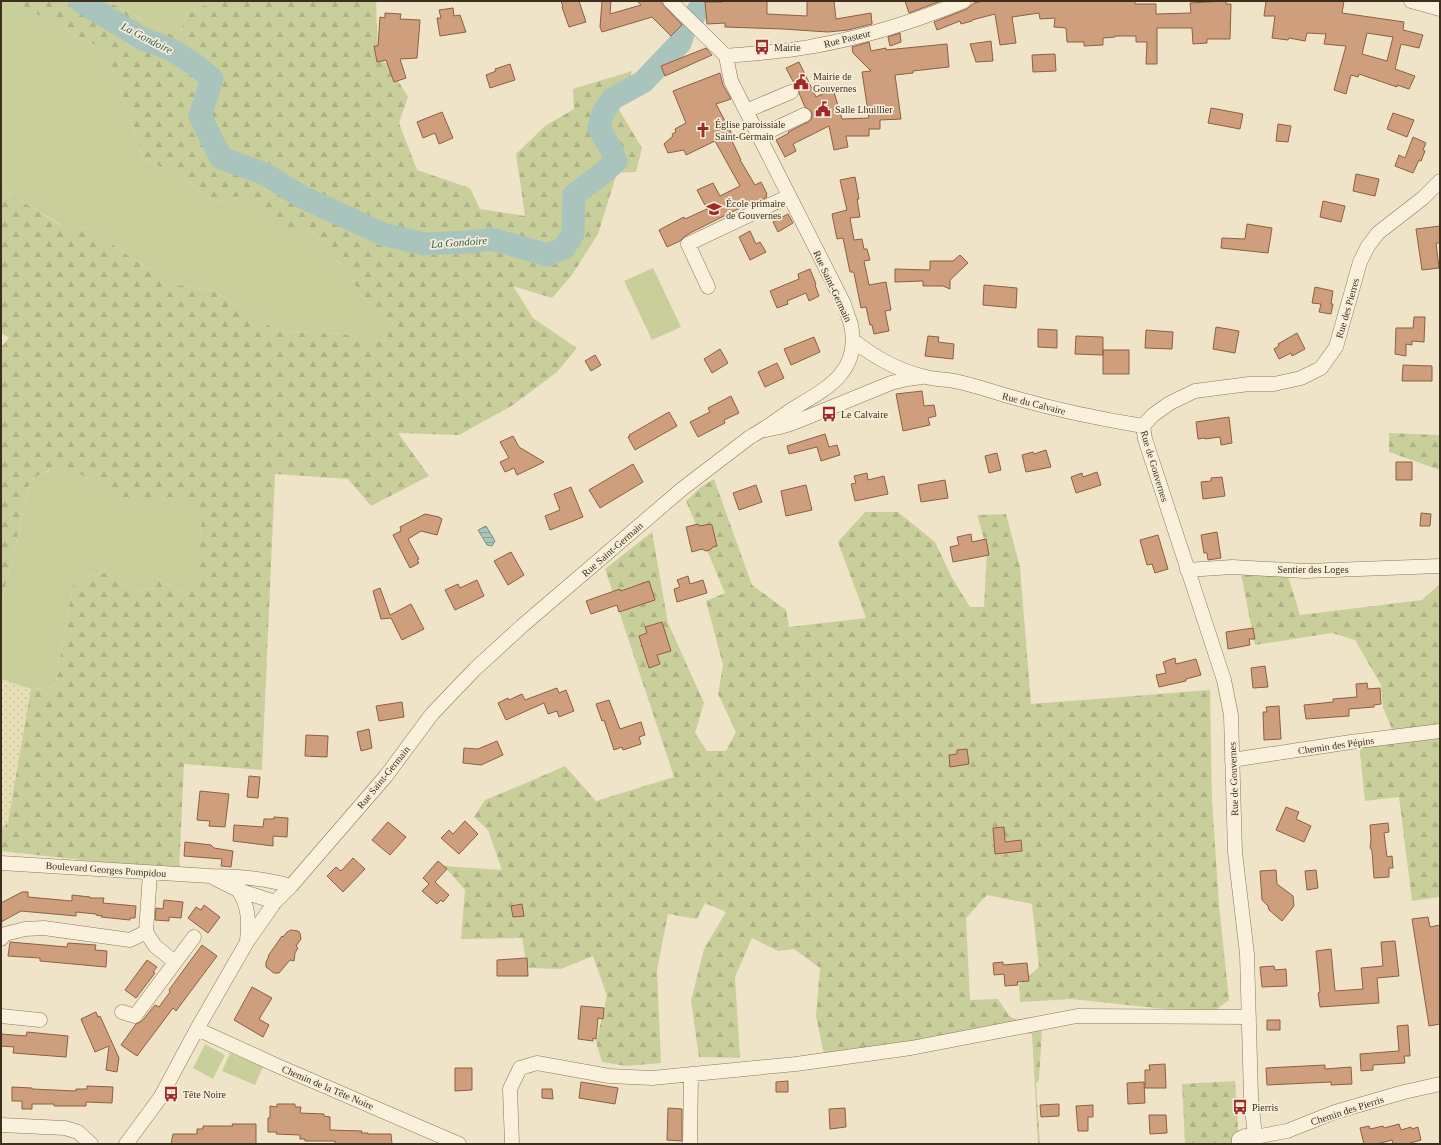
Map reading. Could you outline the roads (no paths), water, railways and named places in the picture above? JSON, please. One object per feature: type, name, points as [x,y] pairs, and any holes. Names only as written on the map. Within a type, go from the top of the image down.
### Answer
[{"type":"street","points":[[670,1],[726,56]]},
{"type":"street","name":"Rue Pasteur","points":[[726,56],[814,46],[868,34],[910,21],[964,1]]},
{"type":"street","points":[[1411,1],[1440,9]]},
{"type":"street","name":"Rue Saint-Germain","points":[[126,1144],[160,1098],[197,1029],[247,942],[275,902],[291,886],[386,776],[432,714],[475,669],[522,626],[682,489],[750,437],[760,432],[839,378],[850,360],[853,340],[851,324],[844,304],[731,81],[726,56]]},
{"type":"street","points":[[746,111],[791,92]]},
{"type":"street","points":[[759,136],[804,114]]},
{"type":"street","name":"Rue des Pierres","points":[[1143,426],[1152,415],[1170,403],[1195,391],[1249,384],[1274,384],[1301,378],[1321,368],[1336,347],[1360,262],[1368,246],[1378,232],[1423,198],[1440,181]]},
{"type":"street","points":[[708,287],[688,244],[789,196]]},
{"type":"street","name":"Rue du Calvaire","points":[[853,340],[867,351],[884,361],[926,377],[959,382],[1040,405],[1112,422],[1143,426]]},
{"type":"street","name":"Rue du Calvaire","points":[[760,432],[793,423],[890,383],[926,377]]},
{"type":"street","name":"Rue de Gouvernes","points":[[1143,426],[1145,439],[1224,680],[1231,715],[1235,852],[1248,954],[1251,1097],[1255,1140]]},
{"type":"street","name":"Sentier des Loges","points":[[1187,570],[1232,567],[1305,571],[1440,566]]},
{"type":"street","name":"Chemin des Pépins","points":[[1232,760],[1351,742],[1440,731]]},
{"type":"street","name":"Boulevard Georges Pompidou","points":[[1,863],[150,873],[240,876],[273,881],[291,886]]},
{"type":"street","points":[[150,873],[146,932],[155,946],[175,962]]},
{"type":"street","name":"Boulevard Georges Pompidou","points":[[210,876],[238,890],[275,902]]},
{"type":"street","points":[[238,890],[243,897],[247,911],[249,925],[247,942]]},
{"type":"street","points":[[1,939],[5,934],[44,928],[130,940],[146,932]]},
{"type":"street","points":[[122,1012],[135,1016],[194,937]]},
{"type":"street","points":[[1,1016],[40,1020]]},
{"type":"street","points":[[512,1144],[510,1089],[520,1068],[537,1063],[609,1076],[652,1078],[796,1064],[911,1048],[1077,1016],[1249,1016]]},
{"type":"street","name":"Chemin de la Tête Noire","points":[[197,1029],[278,1066],[459,1144]]},
{"type":"street","points":[[690,1144],[691,1074]]},
{"type":"street","name":"Chemin des Pierris","points":[[1239,1144],[1239,1139],[1245,1136],[1255,1140],[1287,1131],[1335,1112],[1404,1092],[1440,1084]]},
{"type":"street","points":[[1,1125],[65,1128],[78,1132],[91,1144]]},
{"type":"water","points":[[486,526],[495,541],[492,546],[487,545],[478,530]]},
{"type":"waterway","name":"La Gondoire","points":[[80,1],[143,39],[170,49],[197,66],[212,79],[200,116],[221,158],[265,174],[302,197],[383,234],[424,244],[469,242],[491,239],[548,255],[564,248],[573,234],[574,195],[616,161],[599,128],[602,115],[612,99],[643,82],[680,43],[685,28],[702,5],[703,1]]},
{"type":"place","name":"Mairie","points":[[762,47]]},
{"type":"place","name":"Mairie de Gouvernes","points":[[801,82]]},
{"type":"place","name":"Salle Lhuillier","points":[[823,109]]},
{"type":"place","name":"Église paroissiale Saint-Germain","points":[[703,130]]},
{"type":"place","name":"École primaire de Gouvernes","points":[[714,209]]},
{"type":"place","name":"Le Calvaire","points":[[829,414]]},
{"type":"place","name":"Tête Noire","points":[[171,1094]]},
{"type":"place","name":"Pierris","points":[[1240,1107]]}]
